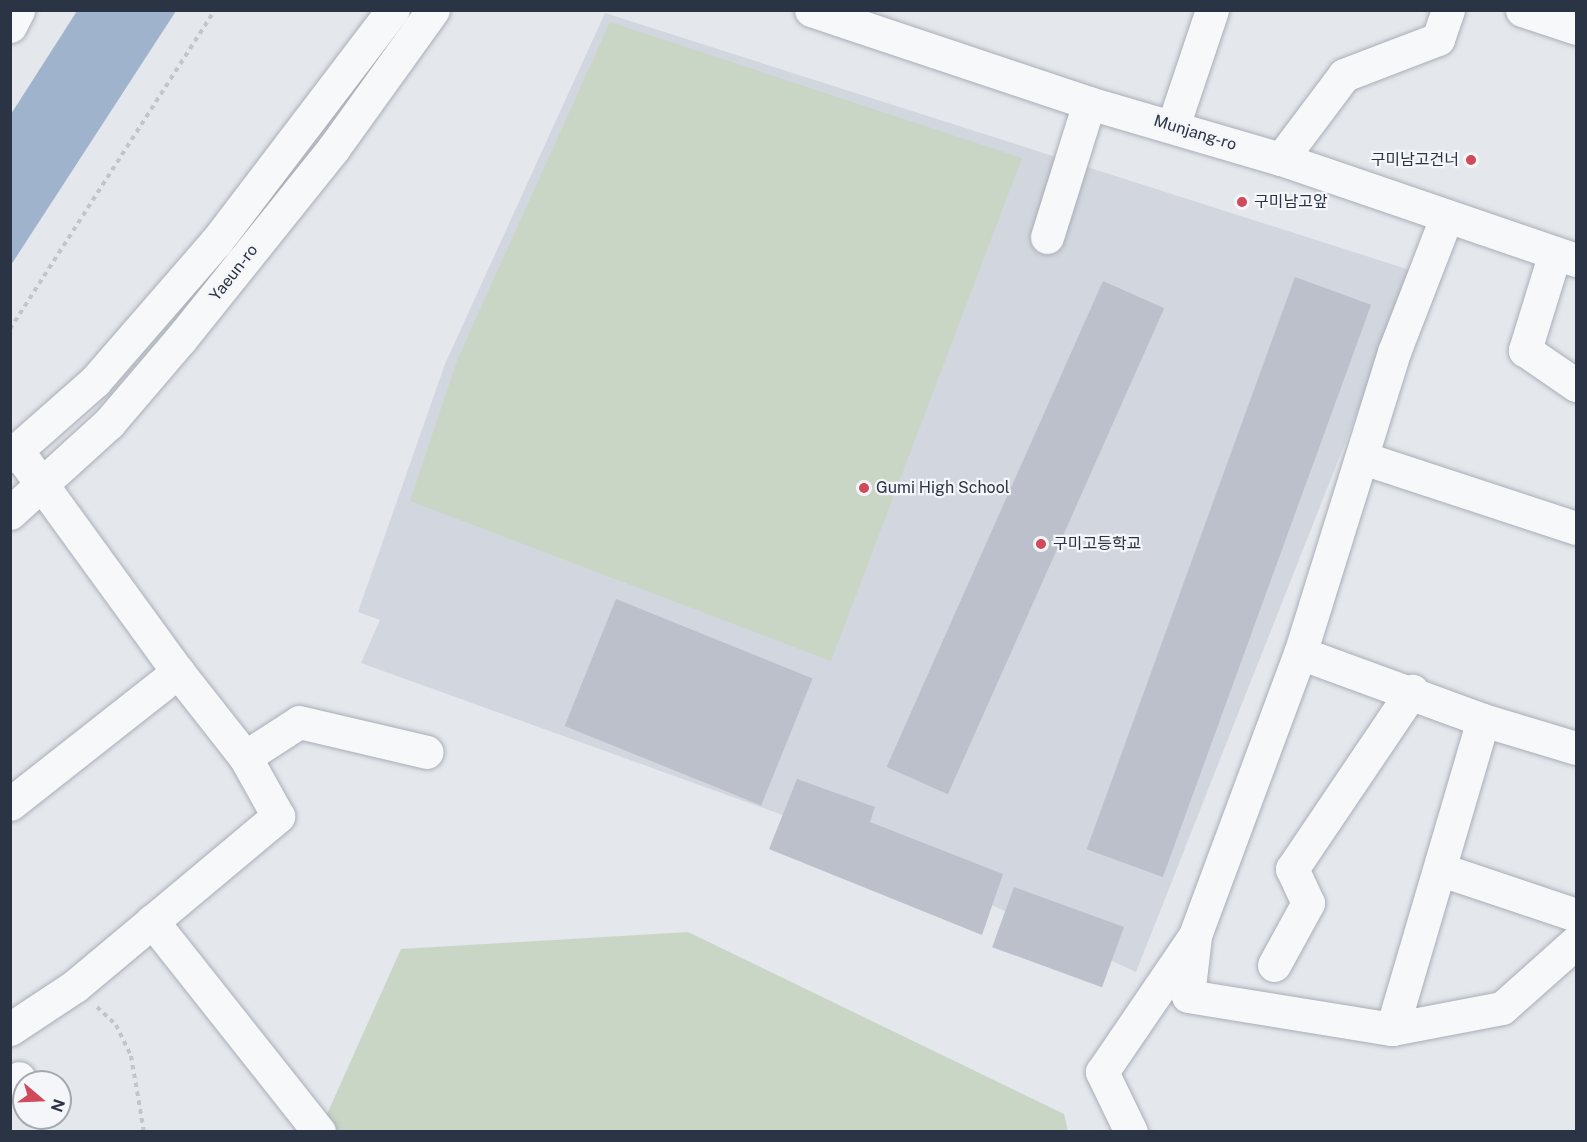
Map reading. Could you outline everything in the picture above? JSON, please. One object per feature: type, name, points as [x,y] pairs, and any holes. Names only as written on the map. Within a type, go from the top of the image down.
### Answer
[{"type":"street","points":[[10,26],[18,10]]},
{"type":"street","name":"Yaeun-ro","points":[[14,453],[95,381],[216,242],[393,10]]},
{"type":"street","name":"Yaeun-ro","points":[[10,513],[43,486],[109,423],[180,340],[333,149],[434,10]]},
{"type":"street","name":"Munjang-ro","points":[[811,10],[1089,103],[1281,159],[1446,218],[1566,256]]},
{"type":"street","points":[[1173,126],[1212,10]]},
{"type":"street","points":[[1281,159],[1344,75],[1438,39],[1448,10]]},
{"type":"street","points":[[1522,10],[1576,28]]},
{"type":"street","points":[[1047,237],[1089,103]]},
{"type":"street","points":[[1446,218],[1394,352],[1363,458],[1300,653],[1195,936],[1188,996],[1392,1029],[1502,1008],[1576,942]]},
{"type":"street","points":[[1566,256],[1525,350],[1576,385]]},
{"type":"street","points":[[10,1029],[75,986],[278,816],[245,757],[178,672],[43,486],[14,453]]},
{"type":"street","points":[[1363,458],[1576,528]]},
{"type":"street","points":[[1300,653],[1412,692],[1483,720],[1576,748]]},
{"type":"street","points":[[10,804],[178,672]]},
{"type":"street","points":[[1274,965],[1308,903],[1292,869],[1412,692]]},
{"type":"street","points":[[1392,1029],[1442,870],[1483,720]]},
{"type":"street","points":[[245,757],[300,722],[427,752]]},
{"type":"street","points":[[1442,870],[1576,915]]},
{"type":"street","points":[[152,921],[319,1131]]},
{"type":"street","points":[[1131,1131],[1102,1072],[1195,936]]},
{"type":"path","points":[[10,329],[215,10]]},
{"type":"path","points":[[75,986],[116,1025],[131,1056],[144,1131]]},
{"type":"shaded area","name":"Gumi High School","points":[[605,13],[1413,271],[1136,972],[849,839],[361,663],[380,620],[358,612],[445,364]]},
{"type":"green space","points":[[610,22],[1022,158],[831,661],[410,501],[458,358]]},
{"type":"green space","points":[[688,932],[1064,1114],[1068,1131],[319,1132],[401,949]]},
{"type":"water","points":[[77,11],[176,11],[11,265],[11,114]]},
{"type":"building","points":[[1295,277],[1371,305],[1163,877],[1087,849]]},
{"type":"building","name":"구미고등학교","points":[[1103,281],[1164,308],[948,794],[887,767]]},
{"type":"building","points":[[616,599],[813,678],[761,805],[565,726]]},
{"type":"building","points":[[797,779],[875,807],[870,822],[1003,874],[982,935],[769,849]]},
{"type":"building","points":[[1014,887],[1124,927],[1102,987],[992,947]]},
{"type":"place","name":"구미남고건너","points":[[1471,160]]},
{"type":"place","name":"구미남고앞","points":[[1242,202]]},
{"type":"place","name":"Gumi High School","points":[[864,488]]},
{"type":"place","name":"구미고등학교","points":[[1041,544]]}]
